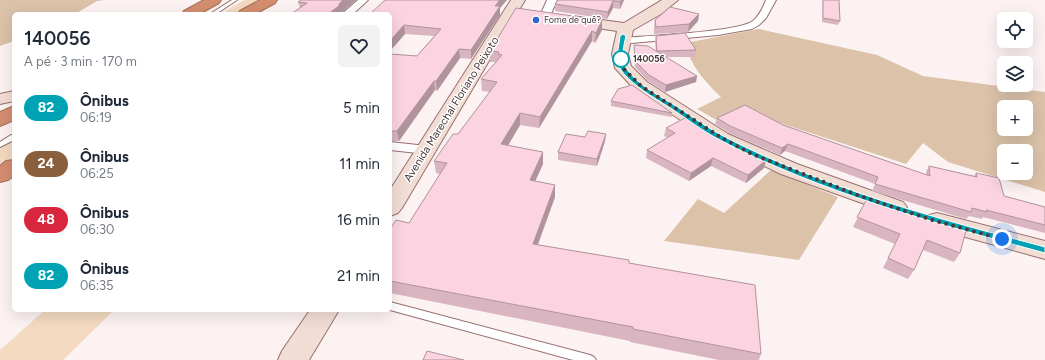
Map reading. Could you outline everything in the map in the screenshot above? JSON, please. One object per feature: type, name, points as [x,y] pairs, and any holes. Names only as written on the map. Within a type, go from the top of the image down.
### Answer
[{"type":"highway","points":[[193,12],[214,0]]},
{"type":"highway","points":[[249,12],[270,0]]},
{"type":"highway","points":[[0,120],[12,113]]},
{"type":"highway","points":[[0,175],[12,167]]},
{"type":"main road","points":[[671,0],[624,35],[620,54],[623,68],[641,86],[722,138],[789,169],[914,214],[1045,250]]},
{"type":"main road","points":[[526,11],[624,35]]},
{"type":"main road","name":"Avenida Marechal Floriano Peixoto","points":[[392,205],[427,150],[526,11]]},
{"type":"main road","points":[[0,99],[12,96]]},
{"type":"main road","points":[[292,360],[323,312]]},
{"type":"street","points":[[349,12],[363,0]]},
{"type":"street","points":[[526,11],[552,0]]},
{"type":"street","points":[[624,35],[718,32],[748,27],[756,23],[763,16],[771,0]]},
{"type":"street","points":[[392,146],[427,150]]},
{"type":"lane","points":[[215,12],[235,0]]},
{"type":"lane","points":[[0,145],[12,138]]},
{"type":"lane","points":[[392,307],[590,360]]},
{"type":"shaded area","points":[[0,0],[105,0],[97,1],[78,12],[12,12],[12,42],[0,46]]},
{"type":"shaded area","points":[[244,0],[264,0],[243,12],[224,12]]},
{"type":"shaded area","points":[[759,29],[877,55],[923,76],[997,86],[997,92],[1033,92],[1033,90],[1045,92],[1045,192],[1006,180],[1033,180],[1033,144],[997,144],[997,177],[948,162],[923,143],[906,164],[743,111],[720,122],[697,109],[721,97],[699,73],[687,51],[685,43]]},
{"type":"shaded area","points":[[12,141],[12,164],[0,172],[0,148]]},
{"type":"shaded area","points":[[771,170],[838,197],[799,260],[664,241],[698,199],[724,213]]},
{"type":"shaded area","points":[[43,312],[112,312],[63,360],[0,360],[0,350]]},
{"type":"building","points":[[301,0],[343,0],[339,6],[331,12],[294,12],[307,3],[298,2]]},
{"type":"building","points":[[385,0],[500,0],[495,6],[500,6],[471,50],[459,49],[397,131],[392,131],[392,54],[417,56],[441,29],[404,25],[392,39],[392,12],[372,12]]},
{"type":"building","points":[[558,0],[622,0],[620,2],[613,1],[608,12],[555,4]]},
{"type":"building","points":[[823,0],[839,0],[840,21],[823,18]]},
{"type":"building","points":[[670,7],[699,14],[689,24],[656,27],[655,20]]},
{"type":"building","points":[[516,8],[602,20],[596,33],[592,31],[540,117],[520,113],[501,144],[543,152],[530,180],[555,185],[533,244],[629,260],[629,263],[755,285],[761,354],[633,329],[633,327],[392,281],[392,226],[396,220],[409,223],[447,163],[434,161],[453,134],[458,134],[497,82],[481,79],[502,55],[498,54],[499,52],[490,51]]},
{"type":"building","points":[[685,33],[696,50],[657,51],[656,36]]},
{"type":"building","points":[[634,45],[648,46],[697,76],[666,85],[649,75],[635,61]]},
{"type":"building","points":[[632,85],[672,113],[611,101],[618,89]]},
{"type":"building","points":[[745,105],[783,125],[930,176],[929,166],[977,177],[976,173],[997,178],[997,180],[1000,180],[1004,196],[1045,207],[1045,225],[986,210],[987,212],[972,208],[971,212],[875,184],[878,177],[788,144],[782,148],[730,126],[717,118]]},
{"type":"building","points":[[685,118],[716,137],[766,160],[748,175],[713,158],[691,173],[647,150],[675,133],[666,128]]},
{"type":"building","points":[[588,131],[606,134],[597,159],[558,152],[566,134],[585,137]]},
{"type":"building","points":[[868,197],[967,227],[960,253],[927,240],[914,270],[888,258],[900,234],[857,217]]},
{"type":"building","points":[[427,351],[464,360],[423,360]]},
{"type":"bus line","name":"82","points":[[623,36],[620,54],[623,68],[641,86],[722,138],[752,154],[860,196],[932,220],[1045,250]]},
{"type":"place","name":"Fome de quê?","points":[[536,20]]},
{"type":"place","name":"140056","points":[[621,59]]},
{"type":"route","points":[[621,59],[620,54],[623,68],[641,86],[722,138],[752,154],[860,196],[932,220],[1002,239]]}]
